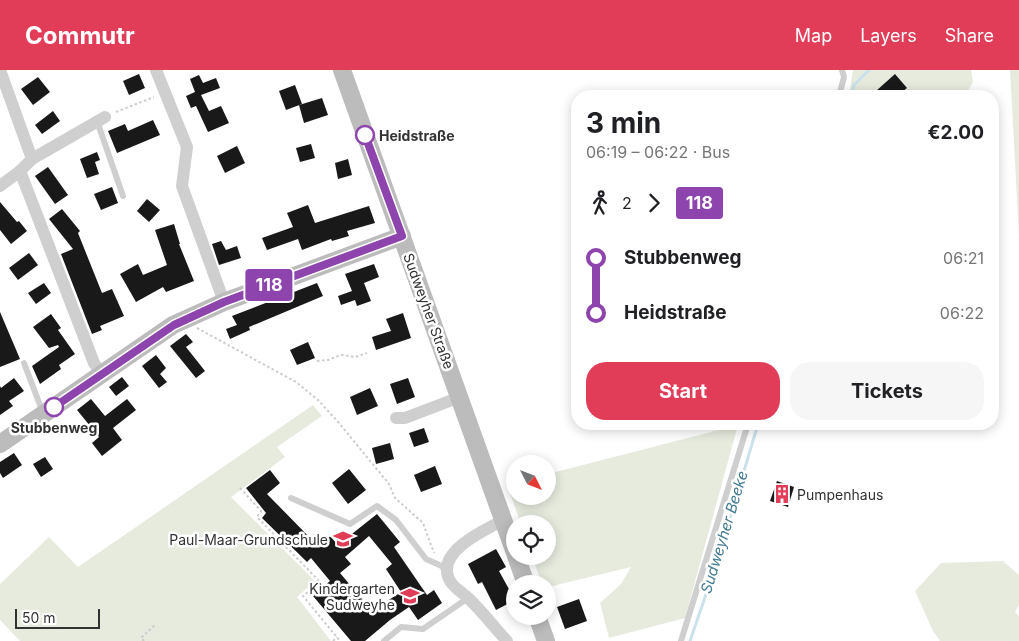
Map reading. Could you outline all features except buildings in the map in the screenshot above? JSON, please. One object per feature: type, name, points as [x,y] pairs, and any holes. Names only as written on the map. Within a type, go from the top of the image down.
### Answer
[{"type":"main road","name":"Sudweyher Straße","points":[[342,70],[506,526]]},
{"type":"main road","points":[[0,444],[187,318],[224,302],[402,236]]},
{"type":"main road","points":[[540,625],[546,641]]},
{"type":"street","points":[[0,70],[32,159]]},
{"type":"street","points":[[156,70],[187,147],[182,186],[224,302]]},
{"type":"street","points":[[0,186],[20,172],[32,159],[101,119]]},
{"type":"street","points":[[20,172],[94,363],[102,375]]},
{"type":"street","points":[[396,418],[405,418],[460,397]]},
{"type":"street","points":[[504,520],[459,547],[451,555],[446,568],[449,580],[507,641]]},
{"type":"lane","points":[[841,90],[844,77],[842,70]]},
{"type":"lane","points":[[101,119],[123,196]]},
{"type":"lane","points":[[24,363],[43,414]]},
{"type":"lane","points":[[681,641],[746,430]]},
{"type":"lane","points":[[291,498],[350,524],[377,506],[396,520],[426,559],[446,568]]},
{"type":"lane","points":[[384,641],[401,626],[423,629],[468,598]]},
{"type":"path","points":[[101,119],[165,92]]},
{"type":"path","points":[[187,318],[200,331],[296,382],[318,400],[389,484],[395,498],[423,524],[436,558],[446,568]]},
{"type":"path","points":[[317,361],[341,355],[355,357],[368,353]]},
{"type":"path","points":[[240,488],[261,511],[256,517],[320,582],[303,596],[340,641]]},
{"type":"path","points":[[144,641],[141,638],[155,625]]},
{"type":"path","points":[[333,641],[337,637]]},
{"type":"shaded area","points":[[853,70],[971,70],[973,82],[968,90],[850,90]]},
{"type":"shaded area","points":[[1010,70],[1019,70],[1019,236]]},
{"type":"shaded area","points":[[313,405],[322,416],[277,447],[285,457],[231,497],[315,581],[297,597],[331,641],[20,641],[0,620],[0,584],[49,537],[78,567]]},
{"type":"shaded area","points":[[719,430],[737,430],[685,618],[609,638],[600,603],[621,584],[631,567],[556,585],[556,575],[539,575],[535,565],[556,565],[556,515],[518,515],[514,505],[556,505],[556,472]]},
{"type":"shaded area","points":[[1003,561],[1019,575],[1019,605],[1015,612],[1019,616],[1019,641],[940,641],[933,631],[915,591],[941,563]]},
{"type":"waterway","name":"Sudweyher Beeke","points":[[853,90],[854,85],[869,70]]},
{"type":"waterway","name":"Sudweyher Beeke","points":[[690,641],[715,568],[756,430]]},
{"type":"bus line","name":"118","points":[[54,407],[187,318],[224,302],[402,236],[365,135]]},
{"type":"place","name":"Heidstraße","points":[[365,135]]},
{"type":"place","name":"Stubbenweg","points":[[54,407]]},
{"type":"place","name":"Pumpenhaus","points":[[782,494]]},
{"type":"place","name":"Paul-Maar-Grundschule","points":[[343,539]]},
{"type":"place","name":"Kindergarten Sudweyhe","points":[[410,596]]}]
